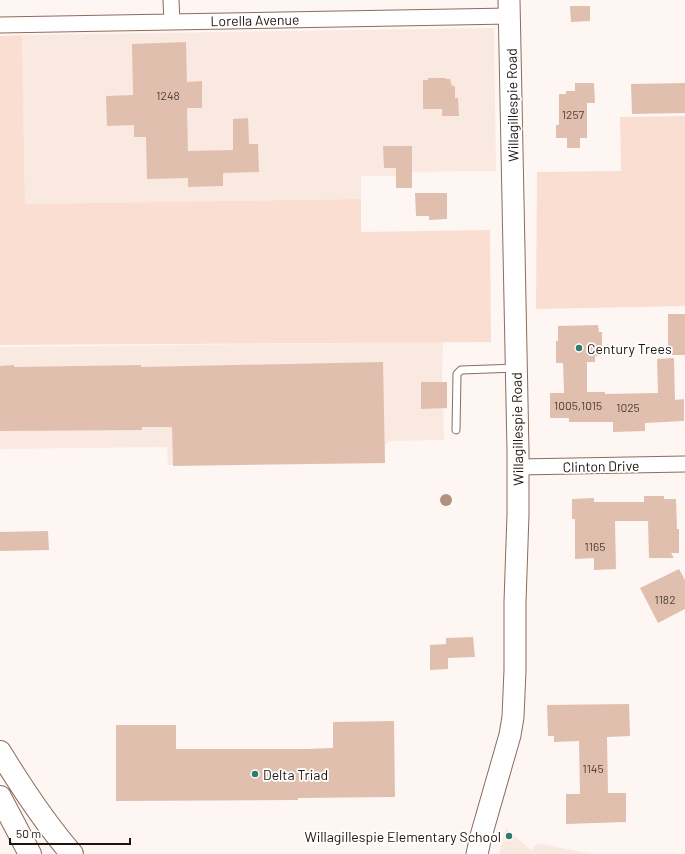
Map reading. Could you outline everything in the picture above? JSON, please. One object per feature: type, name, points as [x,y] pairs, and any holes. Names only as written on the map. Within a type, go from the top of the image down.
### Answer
[{"type":"highway","points":[[0,752],[22,788],[52,831],[72,854]]},
{"type":"highway","points":[[0,797],[30,854]]},
{"type":"main road","name":"Willagillespie Road","points":[[477,854],[510,735],[513,717],[515,670],[518,467],[510,8]]},
{"type":"street","points":[[172,0],[172,22]]},
{"type":"street","name":"Lorella Avenue","points":[[0,25],[172,22],[510,8]]},
{"type":"street","name":"Clinton Drive","points":[[518,467],[685,464]]},
{"type":"lane","points":[[456,430],[457,374],[461,370],[517,368]]},
{"type":"shaded area","points":[[494,28],[496,171],[411,172],[411,176],[361,176],[361,199],[25,204],[22,35]]},
{"type":"shaded area","points":[[22,35],[25,204],[361,199],[361,232],[490,230],[491,342],[0,345],[0,36]]},
{"type":"shaded area","points":[[685,116],[685,306],[536,309],[537,172],[621,171],[620,117]]},
{"type":"shaded area","points":[[443,342],[442,382],[447,382],[447,408],[443,409],[444,440],[389,441],[385,446],[385,463],[168,465],[167,447],[0,449],[0,347]]},
{"type":"shaded area","name":"Willagillespie Elementary School","points":[[506,828],[531,850],[537,843],[592,854],[499,854]]},
{"type":"building","points":[[570,6],[590,6],[590,21],[571,22]]},
{"type":"building","points":[[186,42],[187,82],[202,81],[202,108],[187,108],[188,151],[233,150],[233,119],[248,118],[249,144],[258,144],[259,172],[223,173],[223,186],[188,187],[188,178],[147,179],[146,137],[134,137],[134,125],[107,126],[106,96],[133,95],[132,44]]},
{"type":"building","points":[[428,78],[450,79],[452,86],[455,86],[455,98],[458,98],[459,116],[442,116],[442,109],[423,109],[423,80],[428,80]]},
{"type":"building","points":[[575,83],[594,83],[595,103],[587,103],[587,138],[580,138],[580,148],[567,148],[567,138],[556,138],[556,125],[559,125],[559,94],[566,94],[566,91],[575,91]]},
{"type":"building","points":[[685,83],[685,113],[632,114],[631,84]]},
{"type":"building","points":[[383,146],[412,146],[412,188],[396,188],[396,168],[384,168]]},
{"type":"building","points":[[415,193],[447,193],[447,219],[429,220],[429,216],[416,216]]},
{"type":"building","points":[[668,314],[685,314],[685,355],[668,355]]},
{"type":"building","points":[[598,325],[599,332],[602,332],[602,356],[595,356],[595,362],[587,362],[587,392],[605,392],[605,394],[658,393],[657,359],[674,358],[675,400],[684,399],[684,421],[645,423],[645,431],[613,432],[613,422],[569,422],[569,418],[550,418],[550,393],[564,393],[563,363],[556,363],[558,326]]},
{"type":"building","points":[[383,362],[385,463],[173,466],[172,427],[142,427],[142,430],[0,431],[0,366],[141,365],[141,367]]},
{"type":"building","points":[[421,382],[447,382],[447,408],[421,409]]},
{"type":"building","points":[[644,496],[664,496],[664,499],[676,499],[677,529],[679,529],[679,553],[671,553],[674,558],[649,558],[648,521],[615,521],[616,569],[594,570],[594,558],[575,559],[575,519],[572,519],[572,499],[594,498],[594,502],[644,502]]},
{"type":"building","points":[[48,531],[49,550],[0,551],[0,532]]},
{"type":"building","points":[[679,569],[685,580],[685,609],[658,623],[640,588]]},
{"type":"building","points":[[473,637],[475,657],[448,658],[448,669],[430,670],[430,645],[446,644],[446,638]]},
{"type":"building","points":[[629,704],[630,736],[607,737],[608,793],[626,793],[626,822],[566,824],[566,794],[580,794],[579,741],[554,742],[554,736],[548,736],[547,705]]},
{"type":"building","name":"Delta Triad","points":[[394,721],[395,797],[298,798],[298,800],[116,801],[116,725],[176,725],[176,749],[307,749],[333,748],[333,722]]},
{"type":"place","name":"Century Trees","points":[[579,348]]},
{"type":"place","name":"Delta Triad","points":[[255,774]]},
{"type":"place","name":"Willagillespie Elementary School","points":[[509,836]]}]
